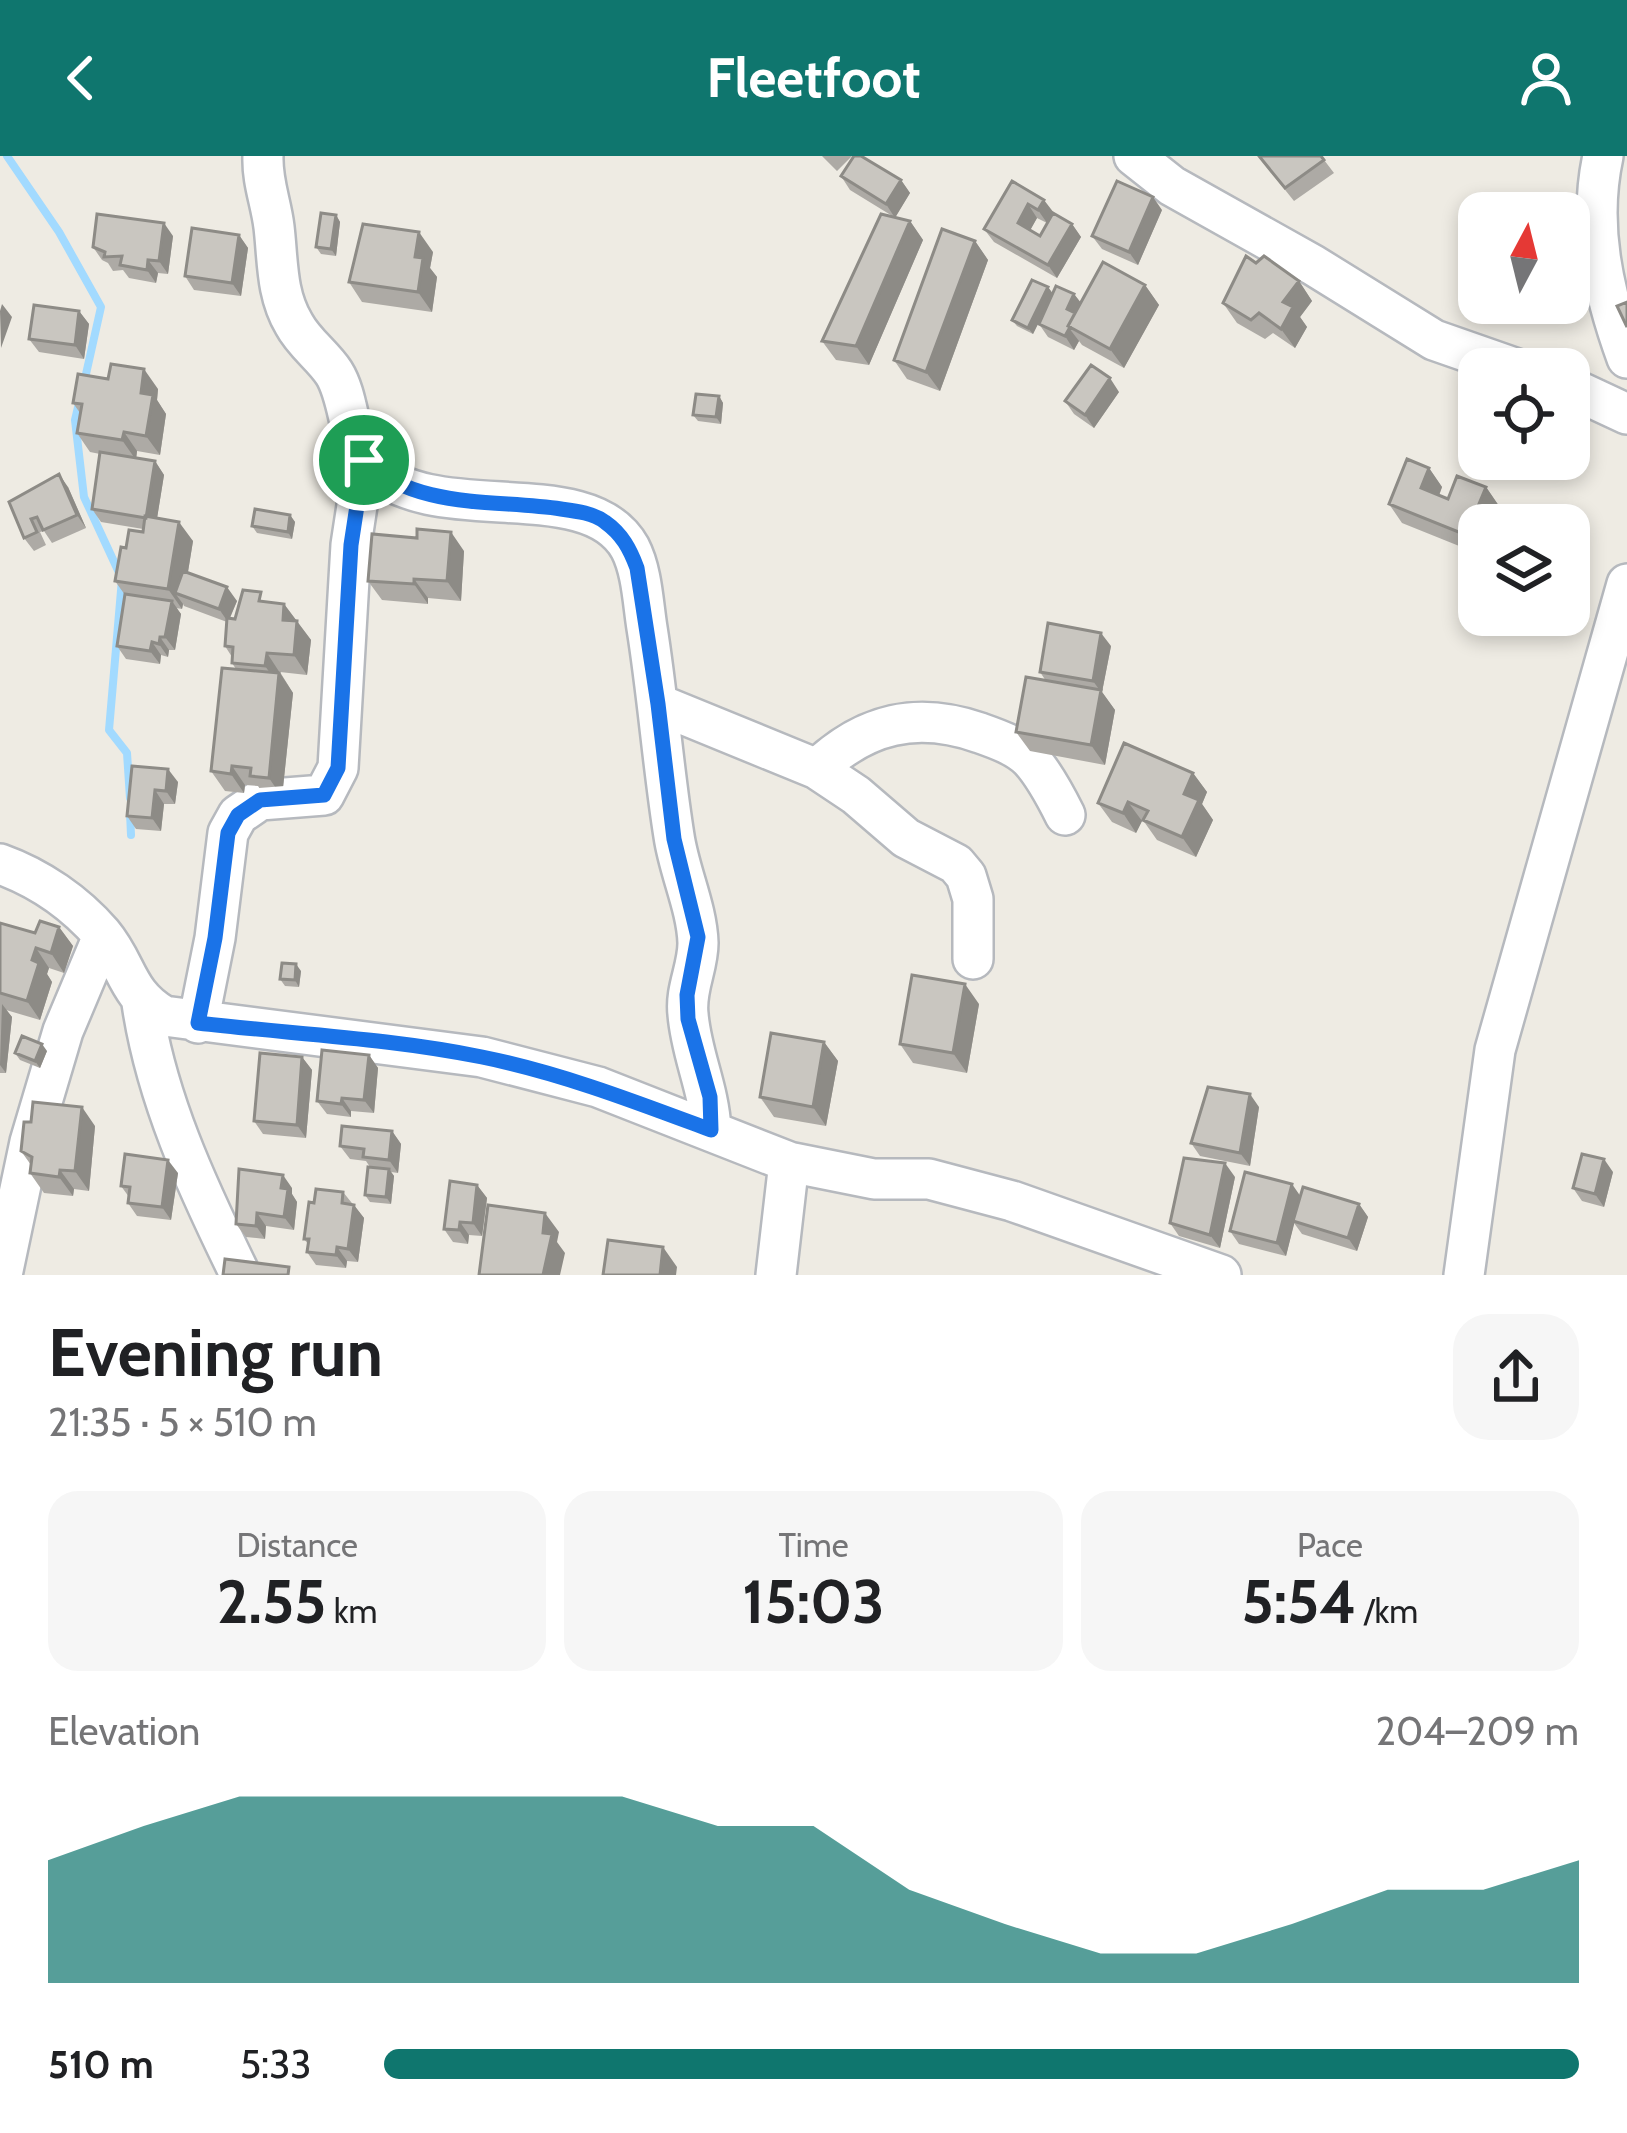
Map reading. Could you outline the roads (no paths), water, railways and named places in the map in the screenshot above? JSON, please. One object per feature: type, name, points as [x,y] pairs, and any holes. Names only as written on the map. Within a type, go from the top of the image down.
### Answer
[{"type":"street","points":[[198,1023],[228,833],[238,815],[260,800],[324,795],[338,768],[351,545],[364,460],[334,372],[305,341],[281,298],[274,221],[262,179],[263,156]]},
{"type":"street","points":[[1134,156],[1172,186],[1434,340],[1458,348]]},
{"type":"street","points":[[1603,156],[1594,196],[1595,236],[1627,358]]},
{"type":"street","points":[[1590,397],[1627,414]]},
{"type":"street","points":[[364,460],[377,473],[415,490],[465,502],[542,506],[602,519],[630,548],[658,704],[674,839],[698,937],[687,995],[688,1019],[710,1097],[711,1130]]},
{"type":"street","points":[[1464,1275],[1496,1050],[1627,584]]},
{"type":"street","points":[[658,704],[817,769],[907,838],[956,863],[973,899],[973,959]]},
{"type":"street","points":[[817,769],[842,745],[908,721],[962,726],[1029,758],[1065,815]]},
{"type":"street","points":[[0,864],[53,889],[103,936],[142,1003],[150,1057],[179,1141],[238,1270]]},
{"type":"street","points":[[2,1275],[30,1142],[63,1031],[103,936]]},
{"type":"street","points":[[142,1003],[164,1016],[198,1023],[354,1038],[482,1057],[598,1087],[789,1162],[874,1179],[942,1182],[1012,1201],[1221,1275]]},
{"type":"street","points":[[776,1275],[789,1162]]},
{"type":"waterway","points":[[7,156],[59,232],[101,307],[84,383]]},
{"type":"waterway","points":[[79,403],[75,420],[84,497],[122,579],[109,730],[127,753],[130,798]]},
{"type":"waterway","points":[[130,813],[131,835]]}]
